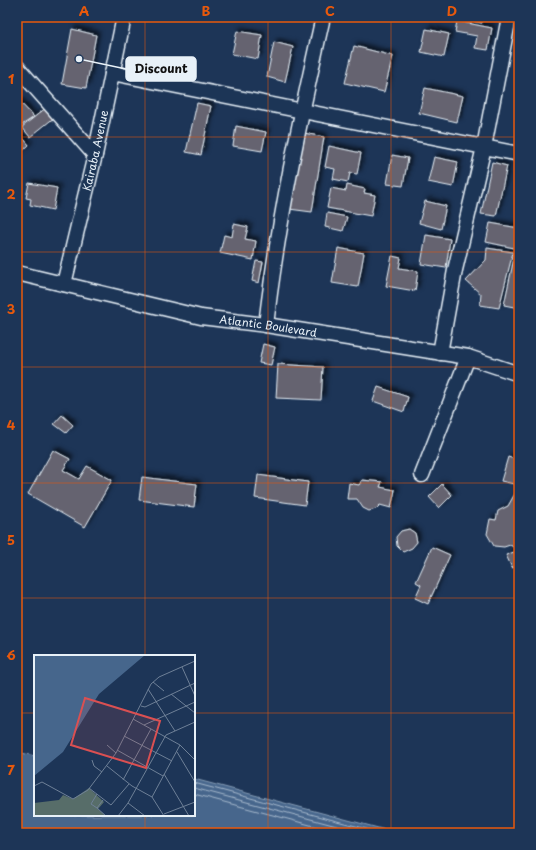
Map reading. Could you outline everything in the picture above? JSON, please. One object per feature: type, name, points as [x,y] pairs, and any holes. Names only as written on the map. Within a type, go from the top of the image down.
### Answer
[{"type":"street","name":"Kairaba Avenue","points":[[64,284],[95,155],[124,17]]},
{"type":"street","points":[[266,325],[272,277],[301,111],[323,17]]},
{"type":"street","points":[[440,353],[455,270],[484,147],[509,17]]},
{"type":"street","points":[[17,67],[95,155]]},
{"type":"street","points":[[112,73],[519,154]]},
{"type":"street","name":"Atlantic Boulevard","points":[[17,273],[201,316],[468,357],[519,374]]},
{"type":"street","points":[[422,475],[468,357]]},
{"type":"water","points":[[17,752],[34,756],[34,816],[195,816],[195,779],[397,833],[17,833]]},
{"type":"building","points":[[450,17],[483,17],[482,23]]},
{"type":"building","points":[[457,21],[492,28],[488,50],[475,48],[477,36],[455,32]]},
{"type":"building","points":[[72,29],[96,35],[86,88],[62,84]]},
{"type":"building","points":[[426,29],[449,34],[444,57],[421,52]]},
{"type":"building","points":[[237,31],[262,35],[258,59],[232,54]]},
{"type":"building","points":[[274,42],[293,47],[285,82],[267,77]]},
{"type":"building","points":[[354,46],[393,56],[384,92],[345,83]]},
{"type":"building","points":[[425,88],[463,96],[457,122],[419,113]]},
{"type":"building","points":[[19,101],[34,117],[19,127],[17,125],[17,103]]},
{"type":"building","points":[[197,103],[211,106],[201,155],[186,152]]},
{"type":"building","points":[[47,107],[55,117],[30,137],[22,127]]},
{"type":"building","points":[[236,126],[266,132],[262,151],[233,146]]},
{"type":"building","points":[[18,132],[29,145],[17,156],[17,133]]},
{"type":"building","points":[[304,133],[324,137],[312,212],[289,209]]},
{"type":"building","points":[[329,146],[361,153],[357,174],[350,173],[348,182],[333,179],[335,169],[325,167]]},
{"type":"building","points":[[392,155],[408,158],[403,186],[387,184]]},
{"type":"building","points":[[434,157],[458,162],[453,187],[428,182]]},
{"type":"building","points":[[492,162],[507,166],[496,216],[481,214]]},
{"type":"building","points":[[29,183],[57,188],[53,210],[30,205],[31,199],[26,198]]},
{"type":"building","points":[[347,185],[365,189],[364,193],[375,195],[371,216],[327,208],[331,188],[346,191]]},
{"type":"building","points":[[425,201],[446,206],[441,229],[419,223]]},
{"type":"building","points":[[327,213],[347,217],[343,231],[325,227]]},
{"type":"building","points":[[490,223],[519,228],[514,248],[486,242]]},
{"type":"building","points":[[234,224],[248,227],[245,239],[256,241],[253,260],[220,253],[224,235],[232,237]]},
{"type":"building","points":[[426,235],[450,239],[446,268],[421,264]]},
{"type":"building","points":[[338,248],[364,253],[358,287],[332,283]]},
{"type":"building","points":[[487,248],[513,252],[499,308],[480,305],[481,294],[466,281],[486,260]]},
{"type":"building","points":[[392,256],[401,258],[399,268],[418,271],[415,291],[386,286]]},
{"type":"building","points":[[514,258],[519,259],[519,308],[504,305]]},
{"type":"building","points":[[256,261],[263,262],[259,283],[252,281]]},
{"type":"building","points":[[263,344],[275,347],[271,365],[259,363]]},
{"type":"building","points":[[278,364],[323,367],[321,400],[276,398]]},
{"type":"building","points":[[378,387],[408,397],[404,412],[373,401]]},
{"type":"building","points":[[62,415],[73,425],[66,433],[54,424]]},
{"type":"building","points":[[519,441],[518,485],[501,481],[508,457],[514,459]]},
{"type":"building","points":[[53,450],[70,459],[63,470],[79,479],[87,466],[112,480],[85,527],[28,494]]},
{"type":"building","points":[[258,475],[308,482],[305,505],[255,498]]},
{"type":"building","points":[[142,477],[197,484],[194,507],[139,500]]},
{"type":"building","points":[[362,480],[382,482],[380,487],[395,490],[391,508],[380,505],[376,509],[369,511],[363,508],[357,499],[347,499],[349,483],[359,485]]},
{"type":"building","points":[[442,484],[452,495],[439,508],[429,497]]},
{"type":"building","points":[[517,490],[519,491],[519,547],[517,549],[510,545],[504,547],[494,546],[487,534],[490,519],[496,520],[498,511],[508,506]]},
{"type":"building","points":[[409,529],[415,533],[417,542],[412,548],[403,552],[397,546],[396,537],[401,531]]},
{"type":"building","points":[[432,547],[450,555],[428,604],[415,598],[421,585],[416,582]]},
{"type":"building","points":[[514,552],[519,565],[512,568],[506,555]]},
{"type":"place","name":"Discount","points":[[79,59]]}]
